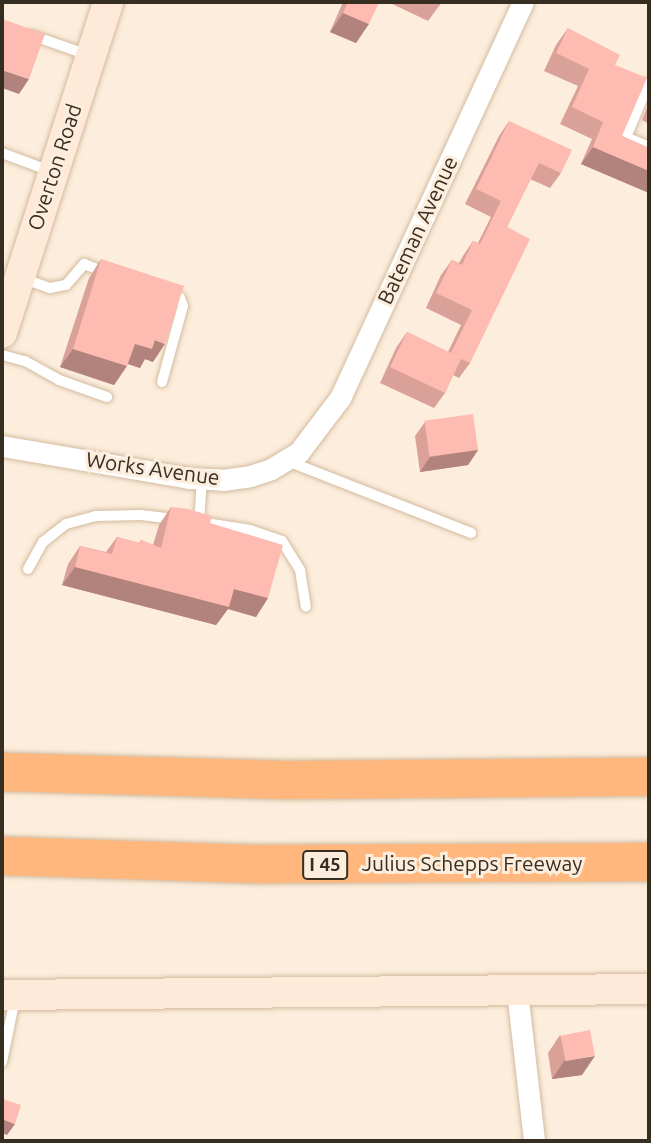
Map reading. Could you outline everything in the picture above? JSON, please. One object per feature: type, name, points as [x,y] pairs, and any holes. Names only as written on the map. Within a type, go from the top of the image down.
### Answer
[{"type":"highway","points":[[2,772],[286,780],[649,777]]},
{"type":"highway","name":"Julius Schepps Freeway","points":[[2,856],[262,864],[649,862]]},
{"type":"main road","name":"Overton Road","points":[[2,333],[108,2]]},
{"type":"main road","points":[[8,995],[649,989]]},
{"type":"street","name":"Bateman Avenue","points":[[292,456],[340,398],[523,2]]},
{"type":"street","name":"Works Avenue","points":[[2,446],[202,479],[250,477],[292,456]]},
{"type":"street","points":[[517,990],[534,1141]]},
{"type":"lane","points":[[14,30],[90,56]]},
{"type":"lane","points":[[649,83],[626,137],[649,147]]},
{"type":"lane","points":[[2,153],[53,172]]},
{"type":"lane","points":[[19,278],[50,288],[66,285],[84,264],[116,275]]},
{"type":"lane","points":[[155,289],[183,301],[162,382]]},
{"type":"lane","points":[[2,355],[25,361],[60,380],[107,397]]},
{"type":"lane","points":[[292,456],[471,533]]},
{"type":"lane","points":[[199,523],[202,479]]},
{"type":"lane","points":[[28,569],[43,542],[66,524],[95,516],[141,514],[250,530],[282,541],[300,570],[306,607]]},
{"type":"lane","points":[[2,1062],[8,995]]},
{"type":"building","points":[[348,2],[379,2],[369,24],[343,13]]},
{"type":"building","points":[[2,19],[45,34],[29,79],[2,70]]},
{"type":"building","points":[[568,28],[620,55],[615,65],[647,78],[622,136],[649,148],[649,171],[593,147],[603,122],[572,107],[589,69],[556,53]]},
{"type":"building","points":[[509,121],[572,150],[561,173],[539,163],[507,227],[530,239],[470,363],[461,359],[445,393],[390,367],[407,332],[451,353],[472,310],[436,293],[452,260],[462,265],[473,241],[480,244],[501,201],[476,189]]},
{"type":"building","points":[[101,259],[184,286],[165,344],[155,340],[152,349],[135,344],[127,366],[73,349]]},
{"type":"building","points":[[473,414],[478,450],[429,456],[424,421]]},
{"type":"building","points":[[171,507],[212,516],[210,523],[283,545],[268,598],[234,589],[229,607],[75,567],[80,546],[112,554],[117,537],[140,543],[141,540],[161,548]]},
{"type":"building","points":[[590,1030],[595,1056],[566,1061],[561,1036]]},
{"type":"building","points":[[2,1099],[21,1105],[15,1124],[2,1119]]}]
